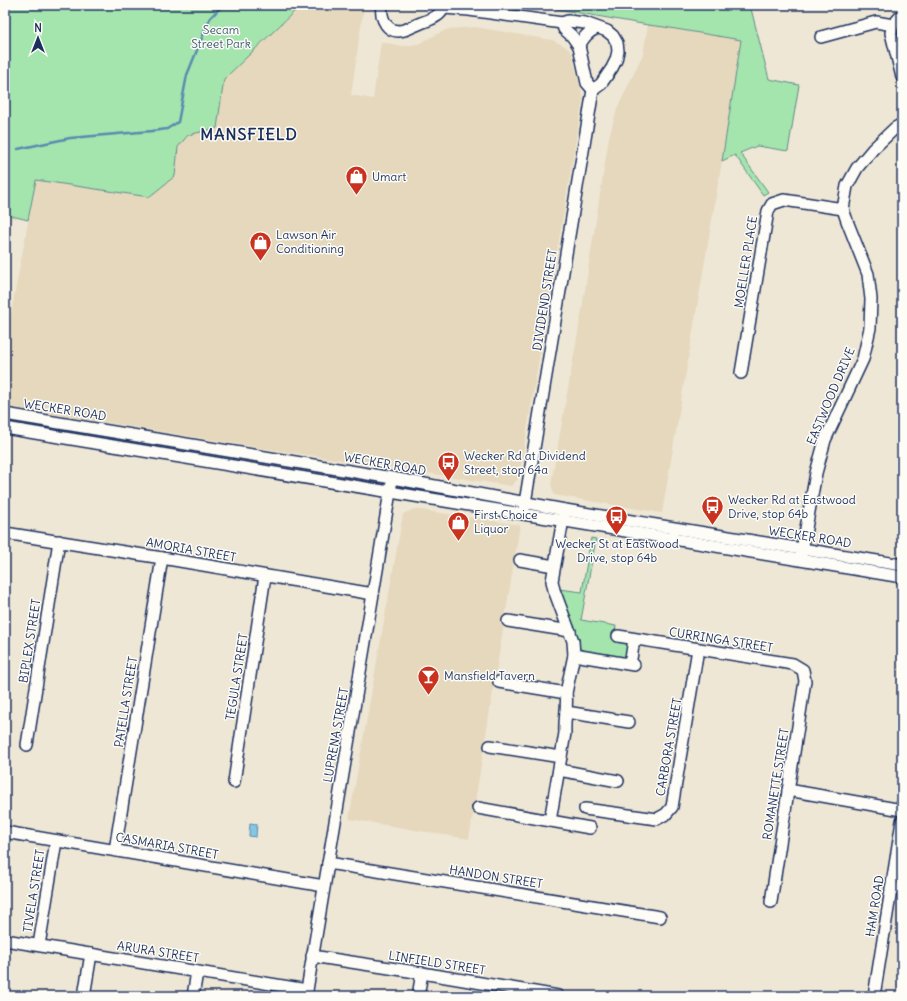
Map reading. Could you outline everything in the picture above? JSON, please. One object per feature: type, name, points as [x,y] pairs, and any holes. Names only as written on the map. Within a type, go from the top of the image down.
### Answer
[{"type":"street","points":[[382,5],[382,19],[389,28],[396,31],[403,31],[438,15],[442,7],[562,23],[568,21],[585,23],[607,31],[613,36],[617,43],[618,51],[616,60],[601,84],[593,90],[587,83],[579,46],[572,36],[564,29],[562,23]]},
{"type":"street","points":[[902,15],[893,25],[891,33],[902,77]]},
{"type":"street","points":[[821,37],[876,22],[893,25]]},
{"type":"street","points":[[579,46],[586,34],[597,28]]},
{"type":"street","name":"DIVIDEND STREET","points":[[523,514],[593,90]]},
{"type":"street","name":"EASTWOOD DRIVE","points":[[801,555],[816,473],[825,440],[863,359],[870,328],[871,299],[868,274],[843,209],[847,186],[857,168],[873,149],[895,128],[902,124]]},
{"type":"street","name":"MOELLER PLACE","points":[[741,374],[768,211],[772,204],[784,200],[843,209]]},
{"type":"street","name":"WECKER ROAD","points":[[5,414],[392,478],[525,502],[564,515]]},
{"type":"street","name":"WECKER ROAD","points":[[5,428],[523,514],[564,515],[801,555],[902,577]]},
{"type":"street","points":[[91,442],[94,428]]},
{"type":"street","points":[[180,457],[182,443]]},
{"type":"street","name":"LUPRENA STREET","points":[[306,993],[392,478]]},
{"type":"street","points":[[550,821],[565,733],[566,693],[574,655],[573,641],[552,581],[564,515]]},
{"type":"street","name":"AMORIA STREET","points":[[5,533],[373,594]]},
{"type":"street","name":"BIPLEX STREET","points":[[27,745],[59,541]]},
{"type":"street","name":"WECKER ROAD","points":[[801,555],[902,564]]},
{"type":"street","name":"PATELLA STREET","points":[[115,850],[162,558]]},
{"type":"street","points":[[520,560],[554,566]]},
{"type":"street","name":"TEGULA STREET","points":[[234,782],[265,576]]},
{"type":"street","points":[[508,621],[570,631]]},
{"type":"street","name":"CURRINGA STREET","points":[[618,636],[793,664],[803,670]]},
{"type":"street","points":[[574,655],[633,662],[634,639]]},
{"type":"street","name":"CARBORA STREET","points":[[585,809],[597,820],[657,819],[666,814],[672,807],[698,649]]},
{"type":"street","name":"ROMANETTE STREET","points":[[771,902],[805,681],[803,670]]},
{"type":"street","points":[[499,682],[566,693]]},
{"type":"street","points":[[566,712],[629,722]]},
{"type":"street","points":[[490,746],[561,757]]},
{"type":"street","points":[[559,770],[618,780]]},
{"type":"street","points":[[788,790],[902,810]]},
{"type":"street","points":[[478,808],[550,821],[597,820]]},
{"type":"street","name":"HAM ROAD","points":[[874,996],[897,889],[902,821]]},
{"type":"street","name":"CASMARIA STREET","points":[[5,832],[324,886]]},
{"type":"street","name":"TIVELA STREET","points":[[38,945],[56,841]]},
{"type":"street","name":"HANDON STREET","points":[[328,863],[660,917]]},
{"type":"street","name":"ARURA STREET","points":[[5,940],[197,972],[306,993]]},
{"type":"street","points":[[84,996],[91,954]]},
{"type":"street","name":"LINFIELD STREET","points":[[312,956],[422,973],[528,994],[558,996]]},
{"type":"street","points":[[194,996],[197,972]]},
{"type":"street","points":[[418,996],[422,973]]},
{"type":"shaded area","points":[[301,5],[364,5],[351,95],[373,99],[381,42],[404,46],[418,44],[448,29],[475,27],[552,40],[571,51],[583,98],[519,478],[511,486],[261,448],[5,406],[5,345],[36,180],[149,197],[175,176],[178,147],[188,135],[217,127],[224,79]]},
{"type":"shaded area","points":[[648,25],[741,40],[662,513],[554,495],[551,484],[581,315],[609,137],[617,109],[643,54]]},
{"type":"shaded area","points":[[5,213],[12,216],[5,251]]},
{"type":"shaded area","points":[[414,509],[520,525],[469,839],[349,819],[403,514]]},
{"type":"green space","name":"Secam Street Park","points":[[5,5],[301,5],[224,79],[217,128],[188,135],[178,147],[175,176],[149,197],[36,180],[28,220],[5,213]]},
{"type":"green space","points":[[534,5],[750,5],[769,79],[799,85],[788,151],[757,146],[740,153],[768,192],[763,195],[735,155],[722,161],[741,40]]},
{"type":"green space","points":[[591,538],[596,539],[581,620],[616,626],[614,640],[625,642],[627,644],[627,651],[623,658],[580,651],[579,641],[559,589],[582,592]]},
{"type":"water","points":[[250,823],[257,824],[256,837],[249,836]]},
{"type":"waterway","points":[[18,149],[70,138],[167,129],[178,122],[187,75],[210,18],[223,5]]},
{"type":"place","name":"Umart","points":[[357,196]]},
{"type":"place","name":"Lawson Air Conditioning","points":[[260,262]]},
{"type":"place","name":"Wecker Rd at Dividend Street, stop 64a","points":[[448,482]]},
{"type":"place","name":"Wecker Rd at Eastwood Drive, stop 64b","points":[[713,526]]},
{"type":"place","name":"Wecker St at Eastwood Drive, stop 64b","points":[[617,536]]},
{"type":"place","name":"First Choice Liquor","points":[[458,542]]},
{"type":"place","name":"Mansfield Tavern","points":[[429,696]]},
{"type":"district","name":"MANSFIELD","points":[[249,134]]}]
